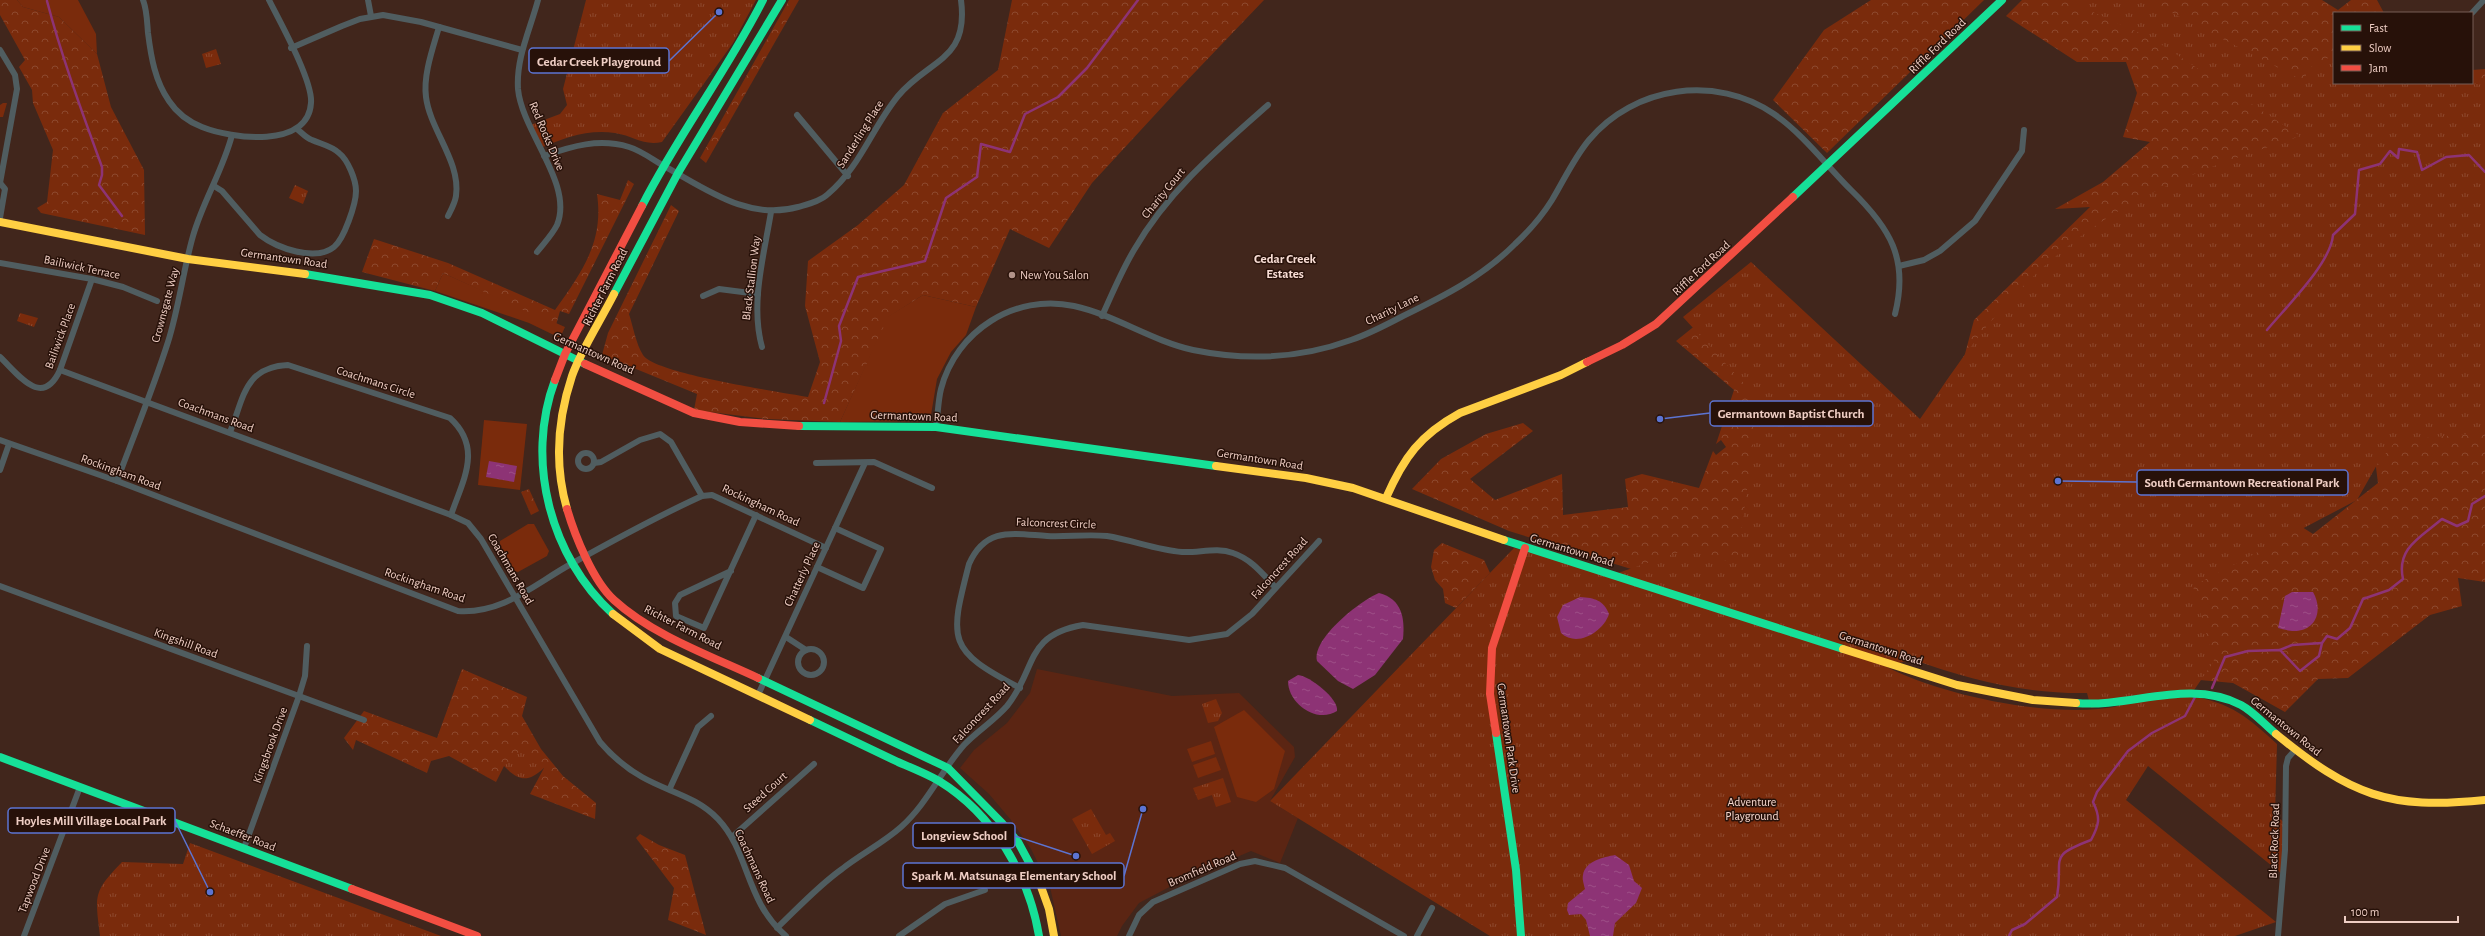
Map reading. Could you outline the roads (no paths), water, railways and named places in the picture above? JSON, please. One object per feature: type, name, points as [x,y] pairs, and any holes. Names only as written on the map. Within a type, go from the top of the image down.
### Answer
[{"type":"main road","name":"Richter Farm Road","points":[[763,0],[739,47],[663,166],[565,354],[553,384],[545,415],[542,454],[546,489],[555,526],[572,564],[602,604],[639,636],[660,649],[939,781],[971,806],[1000,840],[1023,880],[1032,905],[1039,936]]},
{"type":"main road","name":"Richter Farm Road","points":[[782,0],[678,173],[581,361],[572,375],[559,426],[558,464],[572,526],[585,556],[597,577],[614,599],[637,618],[692,647],[766,680],[948,768],[980,797],[1012,832],[1033,865],[1051,911],[1054,936]]},
{"type":"main road","name":"Riffle Ford Road","points":[[1386,498],[1408,454],[1431,429],[1460,412],[1587,364],[1656,324],[1828,166],[2002,0]]},
{"type":"main road","name":"Germantown Road","points":[[0,222],[188,259],[291,271],[430,295],[482,313],[565,354],[694,413],[718,418],[791,426],[936,426],[1259,470],[1353,488],[1386,498],[1525,548],[1957,685],[1988,693],[2033,700],[2084,704],[2126,701],[2181,692],[2203,693],[2228,699],[2243,706],[2294,750],[2338,780],[2389,800],[2421,805],[2454,805],[2485,800]]},
{"type":"main road","name":"Germantown Park Drive","points":[[1521,936],[1516,870],[1489,673],[1492,648],[1525,548]]},
{"type":"main road","name":"Schaeffer Road","points":[[0,757],[473,935]]},
{"type":"street","points":[[143,0],[151,60],[162,90],[177,111],[202,127],[232,134],[277,136],[297,129],[310,111],[311,94],[269,0]]},
{"type":"street","points":[[368,0],[371,16]]},
{"type":"street","name":"Red Rocks Drive","points":[[536,252],[552,234],[560,217],[558,190],[544,156],[528,126],[520,100],[519,73],[522,50],[538,0]]},
{"type":"street","name":"Sanderling Place","points":[[544,156],[584,144],[610,144],[630,148],[730,202],[771,212],[811,203],[827,196],[848,176],[884,114],[900,94],[953,50],[961,34],[963,15],[961,0]]},
{"type":"street","points":[[2473,12],[2484,0]]},
{"type":"street","points":[[291,48],[342,26],[371,16],[396,16],[522,50]]},
{"type":"street","points":[[439,27],[430,61],[425,95],[428,108],[455,176],[456,197],[448,216]]},
{"type":"street","points":[[0,50],[16,75],[17,89],[0,183],[5,189],[0,218]]},
{"type":"street","name":"Charity Lane","points":[[936,426],[941,388],[952,362],[969,338],[984,324],[1020,307],[1035,304],[1074,306],[1190,349],[1231,357],[1282,357],[1330,348],[1362,336],[1456,291],[1486,270],[1515,244],[1536,221],[1549,204],[1579,153],[1603,126],[1626,110],[1663,94],[1689,90],[1711,91],[1746,99],[1771,111],[1788,124],[1861,199],[1882,224],[1893,244],[1899,266],[1901,292],[1895,314]]},
{"type":"street","name":"Charity Court","points":[[1102,316],[1134,250],[1164,206],[1204,161],[1268,105]]},
{"type":"street","points":[[797,115],[848,176]]},
{"type":"street","points":[[214,186],[222,191],[254,229],[266,240],[292,249],[313,253],[333,248],[339,241],[347,224],[355,200],[355,183],[339,152],[310,140],[297,129]]},
{"type":"street","points":[[1899,266],[1924,260],[1940,252],[1974,221],[2022,151],[2024,130]]},
{"type":"street","name":"Crownsgate Way","points":[[117,481],[168,342],[200,214],[224,163],[232,134]]},
{"type":"street","name":"Black Stallion Way","points":[[762,347],[757,328],[758,294],[771,212]]},
{"type":"street","name":"Bailiwick Terrace","points":[[0,263],[92,279],[123,287],[157,301]]},
{"type":"street","name":"Bailiwick Place","points":[[0,357],[31,386],[41,389],[55,381],[92,279]]},
{"type":"street","points":[[702,296],[719,289],[758,294]]},
{"type":"street","name":"Coachmans Circle","points":[[230,432],[251,379],[271,366],[288,365],[450,418],[461,428],[468,442],[469,464],[450,515]]},
{"type":"street","name":"Coachmans Road","points":[[60,370],[230,432],[468,523],[481,539],[600,742],[614,758],[642,777],[670,788],[704,807],[732,837],[758,904],[777,928],[786,936]]},
{"type":"street","points":[[594,463],[601,462],[640,440],[660,434],[671,442],[702,496]]},
{"type":"street","name":"Rockingham Road","points":[[0,440],[117,481],[458,611],[477,612],[495,608],[515,598],[585,556],[702,496],[712,495],[826,548]]},
{"type":"street","points":[[0,470],[9,444]]},
{"type":"street","points":[[816,463],[874,462],[932,488]]},
{"type":"street","name":"Chatterly Place","points":[[758,695],[865,463]]},
{"type":"street","points":[[731,571],[680,595],[675,604],[676,616],[704,628],[731,571],[756,515]]},
{"type":"street","points":[[817,567],[863,588],[882,549],[835,528]]},
{"type":"street","name":"Falconcrest Circle","points":[[1020,688],[988,671],[968,655],[960,644],[956,631],[969,564],[974,554],[982,544],[996,536],[1011,533],[1046,536],[1106,536],[1181,552],[1231,552],[1249,560],[1275,587]]},
{"type":"street","name":"Falconcrest Road","points":[[777,928],[840,870],[902,826],[927,798],[965,745],[992,722],[1020,688],[1031,659],[1042,642],[1066,628],[1083,625],[1163,638],[1189,640],[1214,638],[1227,634],[1239,627],[1264,602],[1275,587],[1319,541]]},
{"type":"street","name":"Kingshill Road","points":[[0,586],[364,720]]},
{"type":"street","points":[[786,637],[806,650],[816,649],[823,656],[823,667],[817,674],[806,674],[799,668],[799,657],[806,650]]},
{"type":"street","name":"Kingsbrook Drive","points":[[244,848],[299,696],[305,676],[307,646]]},
{"type":"street","points":[[670,788],[698,727],[711,716]]},
{"type":"street","name":"Black Rock Road","points":[[2278,936],[2285,850],[2286,766],[2288,758],[2294,750]]},
{"type":"street","name":"Steed Court","points":[[732,837],[814,764]]},
{"type":"street","name":"Tapwood Drive","points":[[24,936],[80,787]]},
{"type":"street","name":"Bromfield Road","points":[[1129,936],[1139,915],[1153,902],[1240,864],[1255,861],[1285,868],[1404,936]]},
{"type":"street","points":[[899,936],[945,904],[985,890]]},
{"type":"street","points":[[1417,936],[1432,908]]},
{"type":"water","points":[[489,461],[517,466],[514,482],[486,477]]},
{"type":"water","points":[[2292,592],[2313,592],[2316,599],[2316,618],[2313,623],[2302,630],[2292,631],[2278,628],[2285,596]]},
{"type":"water","points":[[1379,593],[1393,600],[1400,610],[1403,624],[1403,639],[1375,675],[1353,689],[1338,681],[1317,661],[1317,652],[1329,632],[1339,621],[1361,603]]},
{"type":"water","points":[[1580,597],[1598,601],[1607,609],[1609,614],[1606,621],[1595,632],[1589,636],[1574,639],[1561,633],[1557,617],[1563,605]]},
{"type":"water","points":[[1298,675],[1309,679],[1323,689],[1333,700],[1337,711],[1321,715],[1305,710],[1298,704],[1289,689],[1288,681]]},
{"type":"water","points":[[1615,855],[1629,865],[1634,881],[1642,888],[1636,903],[1615,923],[1613,936],[1590,936],[1586,920],[1581,914],[1569,915],[1567,910],[1568,903],[1585,889],[1583,877],[1584,870],[1587,866],[1596,860]]},
{"type":"waterway","points":[[824,403],[841,341],[839,326],[858,277],[925,261],[946,198],[977,177],[981,144],[1010,152],[1025,114],[1058,97],[1087,68],[1138,0]]},
{"type":"waterway","points":[[47,1],[66,64],[102,167],[102,175],[99,185],[122,216]]},
{"type":"waterway","points":[[2267,330],[2296,297],[2316,271],[2325,258],[2333,235],[2355,214],[2359,170],[2380,164],[2390,151],[2398,158],[2399,149],[2417,152],[2422,170],[2446,157],[2469,155],[2485,172]]},
{"type":"waterway","points":[[2212,688],[2225,657],[2248,651],[2280,650],[2300,671],[2319,656],[2322,643],[2327,636],[2337,639],[2350,628],[2363,599],[2389,590],[2403,579],[2403,559],[2412,544],[2442,519],[2457,526],[2468,521],[2472,504],[2485,496]]},
{"type":"waterway","points":[[2280,650],[2292,645],[2322,643]]},
{"type":"waterway","points":[[2009,936],[2012,930],[2025,924],[2057,897],[2059,866],[2062,855],[2068,850],[2091,840],[2096,830],[2098,821],[2093,802],[2097,792],[2128,751],[2152,733],[2185,716],[2195,697]]},
{"type":"place","name":"Cedar Creek Playground","points":[[719,12]]},
{"type":"place","name":"New You Salon","points":[[1012,275]]},
{"type":"place","name":"Germantown Baptist Church","points":[[1660,419]]},
{"type":"place","name":"South Germantown Recreational Park","points":[[2058,481]]},
{"type":"place","name":"Spark M. Matsunaga Elementary School","points":[[1143,809]]},
{"type":"place","name":"Longview School","points":[[1076,856]]},
{"type":"place","name":"Hoyles Mill Village Local Park","points":[[210,892]]},
{"type":"district","name":"Cedar Creek Estates","points":[[1285,266]]},
{"type":"park label","name":"Adventure Playground","points":[[1752,809]]}]
